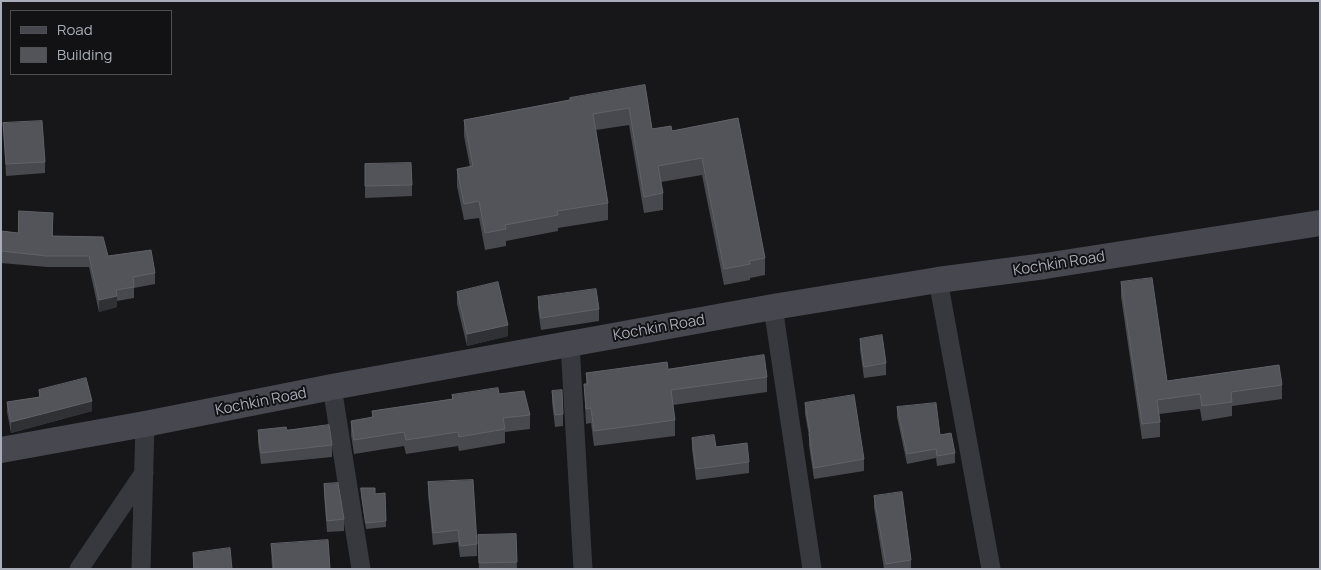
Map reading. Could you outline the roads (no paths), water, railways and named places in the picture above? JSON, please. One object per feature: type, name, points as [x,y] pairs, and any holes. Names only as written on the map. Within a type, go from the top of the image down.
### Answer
[{"type":"main road","name":"Kochkin Road","points":[[1,450],[332,387],[774,307],[938,280],[1045,266],[1320,223]]},
{"type":"street","points":[[938,280],[992,569]]},
{"type":"street","points":[[774,307],[812,569]]},
{"type":"street","points":[[570,344],[583,569]]},
{"type":"street","points":[[332,387],[361,569]]},
{"type":"street","points":[[141,569],[145,424]]},
{"type":"street","points":[[79,569],[144,473]]}]
